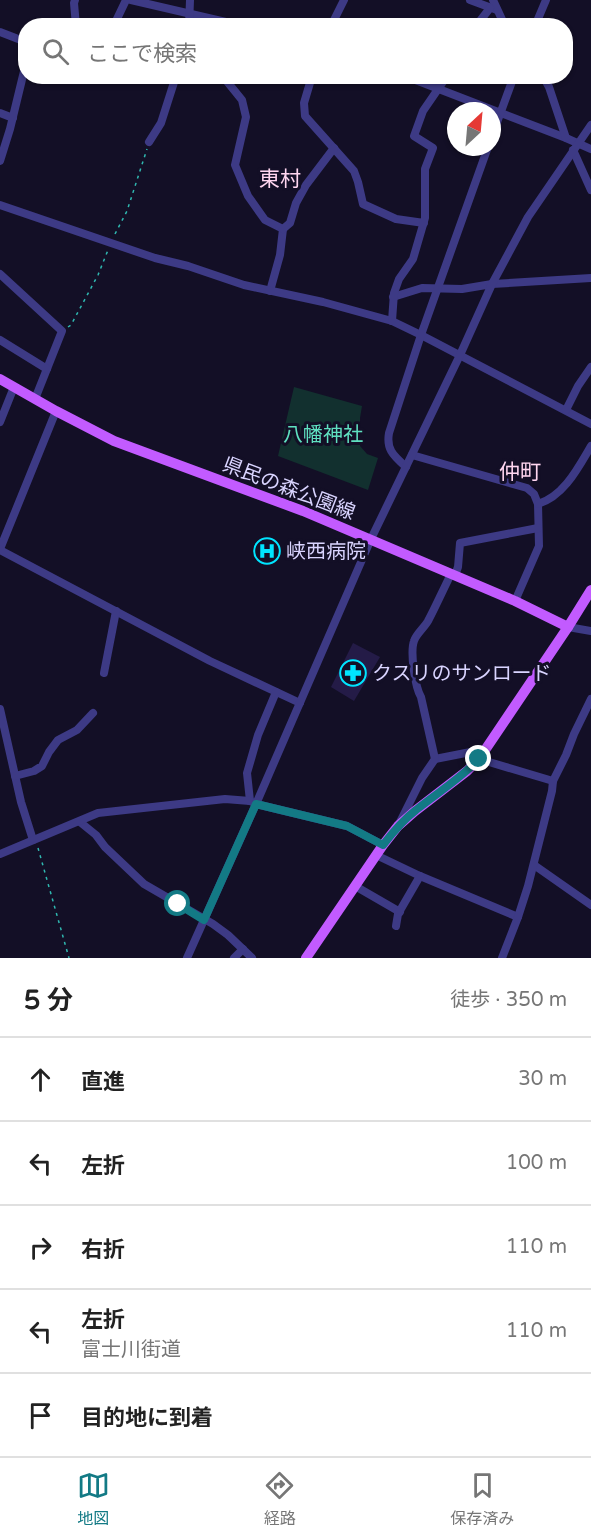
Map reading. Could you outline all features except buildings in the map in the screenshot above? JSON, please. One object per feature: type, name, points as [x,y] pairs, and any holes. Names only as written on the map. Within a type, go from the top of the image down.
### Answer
[{"type":"main road","name":"県民の森公園線","points":[[0,379],[114,441],[371,539],[515,601],[568,627]]},
{"type":"main road","points":[[306,958],[398,826],[462,776],[479,759],[591,590]]},
{"type":"street","points":[[75,0],[75,18]]},
{"type":"street","points":[[118,18],[126,0]]},
{"type":"street","points":[[131,0],[207,18]]},
{"type":"street","points":[[189,18],[190,0]]},
{"type":"street","points":[[335,18],[344,0]]},
{"type":"street","points":[[470,0],[494,4]]},
{"type":"street","points":[[538,18],[546,0]]},
{"type":"street","points":[[483,18],[494,4]]},
{"type":"street","points":[[494,4],[501,18]]},
{"type":"street","points":[[0,32],[18,39]]},
{"type":"street","points":[[0,161],[21,84]]},
{"type":"street","points":[[149,142],[161,123],[173,84]]},
{"type":"street","points":[[229,84],[242,100],[246,117],[235,165],[248,196],[265,220],[283,229]]},
{"type":"street","points":[[310,84],[304,103],[306,116],[354,171],[363,204],[396,219],[424,223]]},
{"type":"street","points":[[425,84],[471,102]]},
{"type":"street","points":[[392,321],[393,297],[399,279],[413,259],[425,218],[425,169],[433,148],[414,136],[423,111],[441,84]]},
{"type":"street","points":[[501,110],[511,84]]},
{"type":"street","points":[[547,84],[566,138]]},
{"type":"street","points":[[0,113],[13,118]]},
{"type":"street","points":[[501,113],[566,138],[576,147],[591,190]]},
{"type":"street","points":[[187,958],[253,802],[300,703],[371,539],[492,284],[528,217],[591,125]]},
{"type":"street","points":[[576,147],[591,149]]},
{"type":"street","points":[[270,291],[280,255],[283,229],[290,223],[296,203],[306,185],[334,148]]},
{"type":"street","points":[[406,467],[394,456],[387,442],[421,335],[485,156]]},
{"type":"street","points":[[0,205],[155,258],[188,266],[244,285],[323,302],[392,321],[591,424]]},
{"type":"street","points":[[0,274],[62,331],[34,399]]},
{"type":"street","points":[[393,297],[422,288],[462,289],[492,284],[591,278]]},
{"type":"street","points":[[0,340],[47,369]]},
{"type":"street","points":[[566,410],[591,367]]},
{"type":"street","points":[[0,422],[14,387]]},
{"type":"street","points":[[56,411],[0,550],[210,661],[300,703]]},
{"type":"street","points":[[537,504],[557,494],[574,474],[591,446]]},
{"type":"street","points":[[412,455],[527,488],[534,494],[537,504],[539,546],[515,601]]},
{"type":"street","points":[[435,759],[415,680],[412,657],[414,641],[427,623],[458,567],[460,543],[538,528]]},
{"type":"street","points":[[104,673],[116,611]]},
{"type":"street","points":[[568,627],[591,632]]},
{"type":"street","points":[[253,802],[247,773],[258,735],[276,692]]},
{"type":"street","points":[[501,958],[518,917],[534,865],[553,781],[591,699]]},
{"type":"street","points":[[0,709],[21,802],[35,839]]},
{"type":"street","points":[[15,776],[42,766],[58,740],[77,730],[93,713]]},
{"type":"street","points":[[398,826],[422,778],[435,759],[486,749]]},
{"type":"street","points":[[479,759],[553,781]]},
{"type":"street","points":[[0,854],[98,813],[225,799],[253,802],[347,826],[383,845]]},
{"type":"street","points":[[80,822],[144,884],[228,934],[252,958]]},
{"type":"street","points":[[376,855],[518,917]]},
{"type":"street","points":[[534,865],[591,905]]},
{"type":"street","points":[[396,926],[400,912],[420,876]]},
{"type":"street","points":[[355,886],[400,912]]},
{"type":"street","points":[[234,958],[243,949]]},
{"type":"path","points":[[62,331],[71,325],[98,275],[127,210],[149,142]]},
{"type":"path","points":[[35,839],[69,958]]},
{"type":"green space","name":"八幡神社","points":[[294,387],[362,406],[360,446],[367,454],[378,458],[368,490],[278,456]]},
{"type":"place","name":"峡西病院","points":[[267,551]]},
{"type":"place","name":"クスリのサンロード","points":[[353,673]]},
{"type":"district","name":"東村","points":[[280,179]]},
{"type":"district","name":"仲町","points":[[520,472]]},
{"type":"route","points":[[178,904],[204,920],[256,804],[347,826],[383,845],[398,826],[457,780],[479,759]]}]
